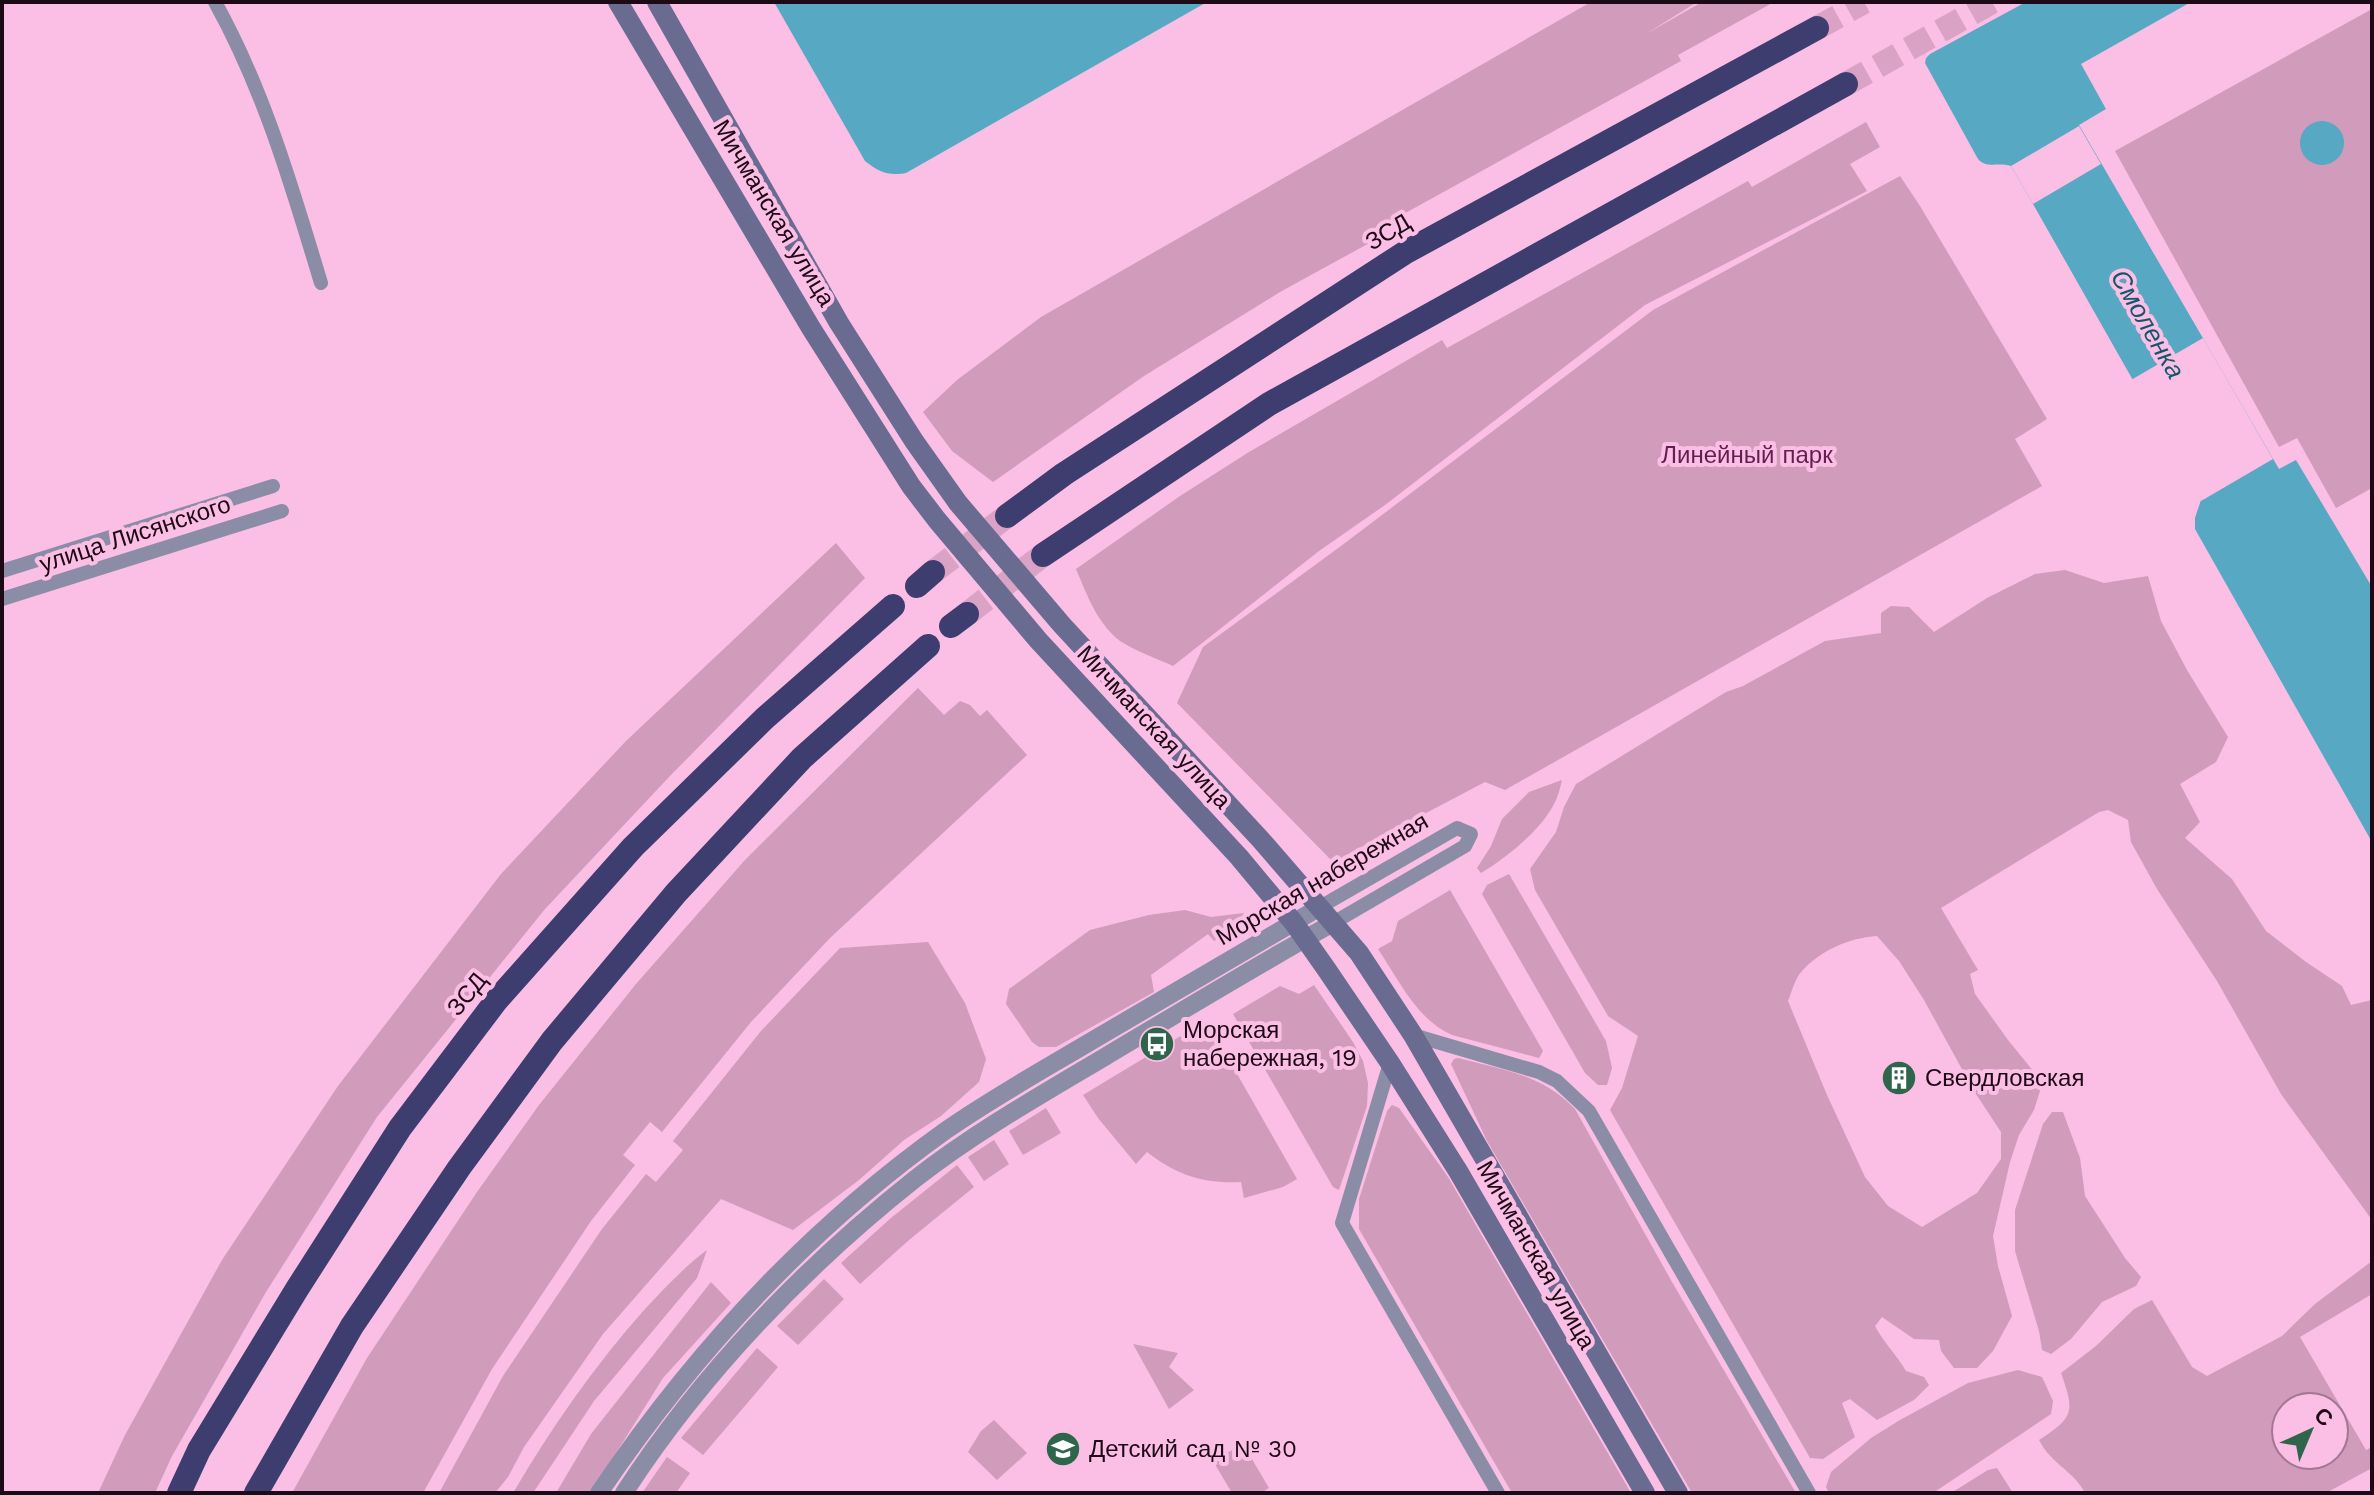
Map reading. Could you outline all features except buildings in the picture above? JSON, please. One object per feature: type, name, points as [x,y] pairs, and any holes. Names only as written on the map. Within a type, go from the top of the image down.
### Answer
[{"type":"highway","name":"ЗСД","points":[[1007,516],[1088,457],[1406,252],[1817,28]]},
{"type":"highway","points":[[1043,555],[1269,404],[1846,84]]},
{"type":"highway","name":"ЗСД","points":[[179,1493],[199,1450],[400,1128],[496,1001],[633,847],[765,718],[893,606]]},
{"type":"highway","points":[[256,1493],[352,1326],[459,1168],[552,1041],[676,893],[802,758],[928,646]]},
{"type":"main road","name":"Мичманская улица","points":[[618,2],[811,328],[911,486],[1038,640],[1239,857],[1300,931],[1390,1063],[1458,1171],[1645,1493]]},
{"type":"main road","name":"Мичманская улица","points":[[657,2],[833,313],[875,382],[958,503],[1062,625],[1359,953],[1413,1035],[1678,1493]]},
{"type":"street","points":[[215,2],[246,63],[273,131],[321,283]]},
{"type":"street","name":"улица Лисянского","points":[[2,571],[273,486]]},
{"type":"street","name":"улица Лисянского","points":[[2,599],[282,511]]},
{"type":"street","name":"Морская набережная","points":[[624,1493],[675,1421],[754,1328],[829,1254],[905,1188],[994,1123],[1327,915],[1457,828],[1471,834],[1465,846],[1327,915]]},
{"type":"street","name":"Морская набережная","points":[[599,1493],[638,1436],[723,1330],[802,1250],[867,1191],[983,1105],[1300,931]]},
{"type":"street","points":[[1413,1035],[1539,1072],[1570,1092],[1589,1111],[1809,1493]]},
{"type":"street","points":[[1390,1063],[1342,1223],[1498,1493]]},
{"type":"green space","points":[[1591,2],[1697,2],[1646,34],[1702,2],[1774,2],[1678,55],[1681,61],[1380,227],[1384,235],[1280,292],[1144,376],[993,482],[952,451],[923,412],[957,380],[1041,317]]},
{"type":"green space","points":[[2372,9],[2372,488],[2336,508],[2297,438],[2279,447],[2115,151]]},
{"type":"green space","points":[[1866,122],[1880,147],[1850,164],[1867,191],[1645,305],[1385,505],[1319,551],[1173,666],[1120,641],[1099,617],[1076,569],[1180,496],[1249,452],[1442,340],[1447,348],[1748,181],[1752,187]]},
{"type":"green space","name":"Линейный парк","points":[[1900,176],[2047,419],[2015,439],[2042,486],[1505,790],[1485,782],[1333,862],[1177,703],[1203,647],[1653,310]]},
{"type":"green space","points":[[836,543],[865,578],[669,777],[545,909],[377,1117],[266,1292],[172,1456],[155,1493],[98,1493],[125,1435],[222,1260],[338,1086],[501,874],[626,741]]},
{"type":"green space","points":[[2065,570],[2104,583],[2148,576],[2161,621],[2228,737],[2216,762],[2180,784],[2200,822],[2185,838],[2232,879],[2266,931],[2342,986],[2351,1005],[2372,1000],[2372,1220],[2281,1094],[2217,981],[2157,889],[2131,842],[2128,820],[2108,810],[2099,812],[1941,908],[1978,970],[1970,974],[1975,994],[2034,1072],[2040,1091],[2010,1162],[1993,1236],[2012,1316],[1993,1351],[1977,1368],[1954,1368],[1941,1351],[1939,1340],[1914,1339],[1882,1317],[1875,1326],[1882,1338],[1906,1371],[1924,1377],[1929,1385],[1914,1400],[1877,1420],[1850,1399],[1842,1403],[1855,1437],[1823,1459],[1810,1458],[1610,1110],[1622,1088],[1638,1036],[1608,1016],[1535,890],[1530,869],[1556,832],[1576,784],[1726,692],[1743,686],[1825,641],[1881,633],[1881,613],[1891,606],[1909,607],[1934,632],[1987,598],[2035,574]],"holes":[[[1877,936],[1899,961],[2001,1132],[2001,1159],[1977,1193],[1922,1227],[1888,1206],[1865,1177],[1788,1001],[1802,971],[1827,951],[1846,942]]]},
{"type":"green space","points":[[918,688],[944,715],[960,701],[970,705],[980,716],[987,710],[1027,755],[830,938],[751,1022],[662,1132],[650,1122],[623,1155],[635,1165],[591,1221],[492,1369],[423,1493],[292,1493],[367,1358],[539,1105],[636,984],[745,860]]},
{"type":"green space","points":[[1562,780],[1555,801],[1541,824],[1512,851],[1481,873],[1477,868],[1491,846],[1502,819],[1529,792]]},
{"type":"green space","points":[[1509,874],[1606,1041],[1612,1068],[1607,1085],[1598,1085],[1585,1073],[1482,894],[1487,885]]},
{"type":"green space","points":[[1450,890],[1543,1051],[1539,1058],[1452,1035],[1439,1028],[1409,998],[1378,949],[1392,941],[1398,921]]},
{"type":"green space","points":[[1185,910],[1211,917],[1244,913],[1232,931],[1214,941],[1208,934],[1151,975],[1154,992],[1056,1047],[1039,1047],[1032,1042],[1006,1004],[1009,989],[1090,930],[1149,915]]},
{"type":"green space","points":[[928,942],[965,1003],[986,1059],[979,1082],[941,1116],[904,1140],[859,1180],[793,1230],[721,1199],[603,1334],[495,1493],[439,1493],[503,1376],[602,1229],[646,1174],[656,1182],[683,1150],[673,1141],[761,1031],[840,948]]},
{"type":"green space","points":[[1314,985],[1353,1042],[1363,1061],[1368,1083],[1367,1106],[1339,1190],[1333,1187],[1233,1014],[1280,986],[1299,994]]},
{"type":"green space","points":[[1198,1029],[1216,1037],[1297,1179],[1283,1187],[1244,1198],[1241,1182],[1191,1176],[1169,1167],[1147,1152],[1136,1164],[1083,1095],[1189,1031]]},
{"type":"green space","points":[[1458,1058],[1535,1081],[1575,1109],[1796,1493],[1692,1493],[1487,1141],[1451,1064]]},
{"type":"green space","points":[[1392,1105],[1399,1108],[1448,1177],[1631,1493],[1512,1493],[1359,1229],[1359,1199],[1387,1111]]},
{"type":"green space","points":[[1046,1108],[1061,1133],[1023,1155],[1009,1131]]},
{"type":"green space","points":[[2052,1112],[2063,1112],[2080,1158],[2085,1196],[2141,1277],[2136,1286],[2102,1302],[2071,1339],[2051,1354],[2042,1350],[2015,1251],[2015,1210],[2043,1124]]},
{"type":"green space","points":[[994,1140],[1009,1164],[984,1181],[968,1157]]},
{"type":"green space","points":[[957,1165],[974,1187],[860,1284],[841,1263]]},
{"type":"green space","points":[[707,1250],[697,1278],[594,1401],[533,1493],[513,1493],[558,1421],[609,1352],[660,1293]]},
{"type":"green space","points":[[2372,1261],[2372,1294],[2300,1337],[2332,1391],[2270,1391],[2270,1471],[2350,1471],[2350,1423],[2366,1450],[2372,1447],[2372,1468],[2326,1493],[2085,1493],[2039,1440],[2059,1425],[2068,1412],[2068,1397],[2061,1373],[2096,1346],[2134,1309],[2152,1300],[2192,1367],[2207,1376],[2282,1336],[2315,1304]]},
{"type":"green space","points":[[824,1279],[844,1299],[798,1345],[777,1326]]},
{"type":"green space","points":[[711,1282],[731,1303],[663,1378],[591,1493],[556,1493],[591,1434]]},
{"type":"green space","points":[[1133,1344],[1178,1353],[1169,1367],[1194,1390],[1169,1409]]},
{"type":"green space","points":[[757,1348],[778,1367],[703,1455],[681,1438]]},
{"type":"green space","points":[[2018,1370],[2042,1377],[2053,1401],[2051,1414],[1933,1493],[1829,1493],[1826,1487],[1831,1472],[1871,1438],[1968,1383]]},
{"type":"green space","points":[[994,1420],[1027,1453],[997,1480],[968,1452],[981,1431]]},
{"type":"green space","points":[[1243,1444],[1269,1488],[1261,1493],[1232,1493],[1213,1461]]},
{"type":"green space","points":[[667,1457],[690,1473],[676,1493],[642,1493]]},
{"type":"green space","points":[[1997,1468],[2013,1493],[1951,1493],[1988,1470]]},
{"type":"water","points":[[774,2],[1207,2],[906,173],[894,174],[879,170],[865,161]]},
{"type":"water","name":"Смоленка","points":[[2026,2],[2191,2],[2081,64],[2106,109],[2079,125],[2279,469],[2296,460],[2372,587],[2372,842],[2195,529],[2201,500],[2033,204],[2011,166],[1989,165],[1978,159],[1925,63],[1930,54]]},
{"type":"water","points":[[2322,121],[2338,127],[2344,143],[2338,159],[2322,165],[2306,159],[2300,143],[2306,127]]},
{"type":"pier","points":[[2079,126],[2101,164],[2033,204],[2011,166]]},
{"type":"pier","points":[[2203,338],[2273,459],[2201,501],[2131,380]]},
{"type":"tunnel","points":[[1817,28],[1864,2]]},
{"type":"tunnel","points":[[1846,84],[1992,2]]},
{"type":"tunnel","points":[[933,572],[1007,516]]},
{"type":"tunnel","points":[[967,614],[1043,555]]},
{"type":"place","name":"Морская набережная, 19","points":[[1157,1044]]},
{"type":"place","name":"Свердловская","points":[[1899,1078]]},
{"type":"place","name":"Детский сад № 30","points":[[1063,1449]]}]
